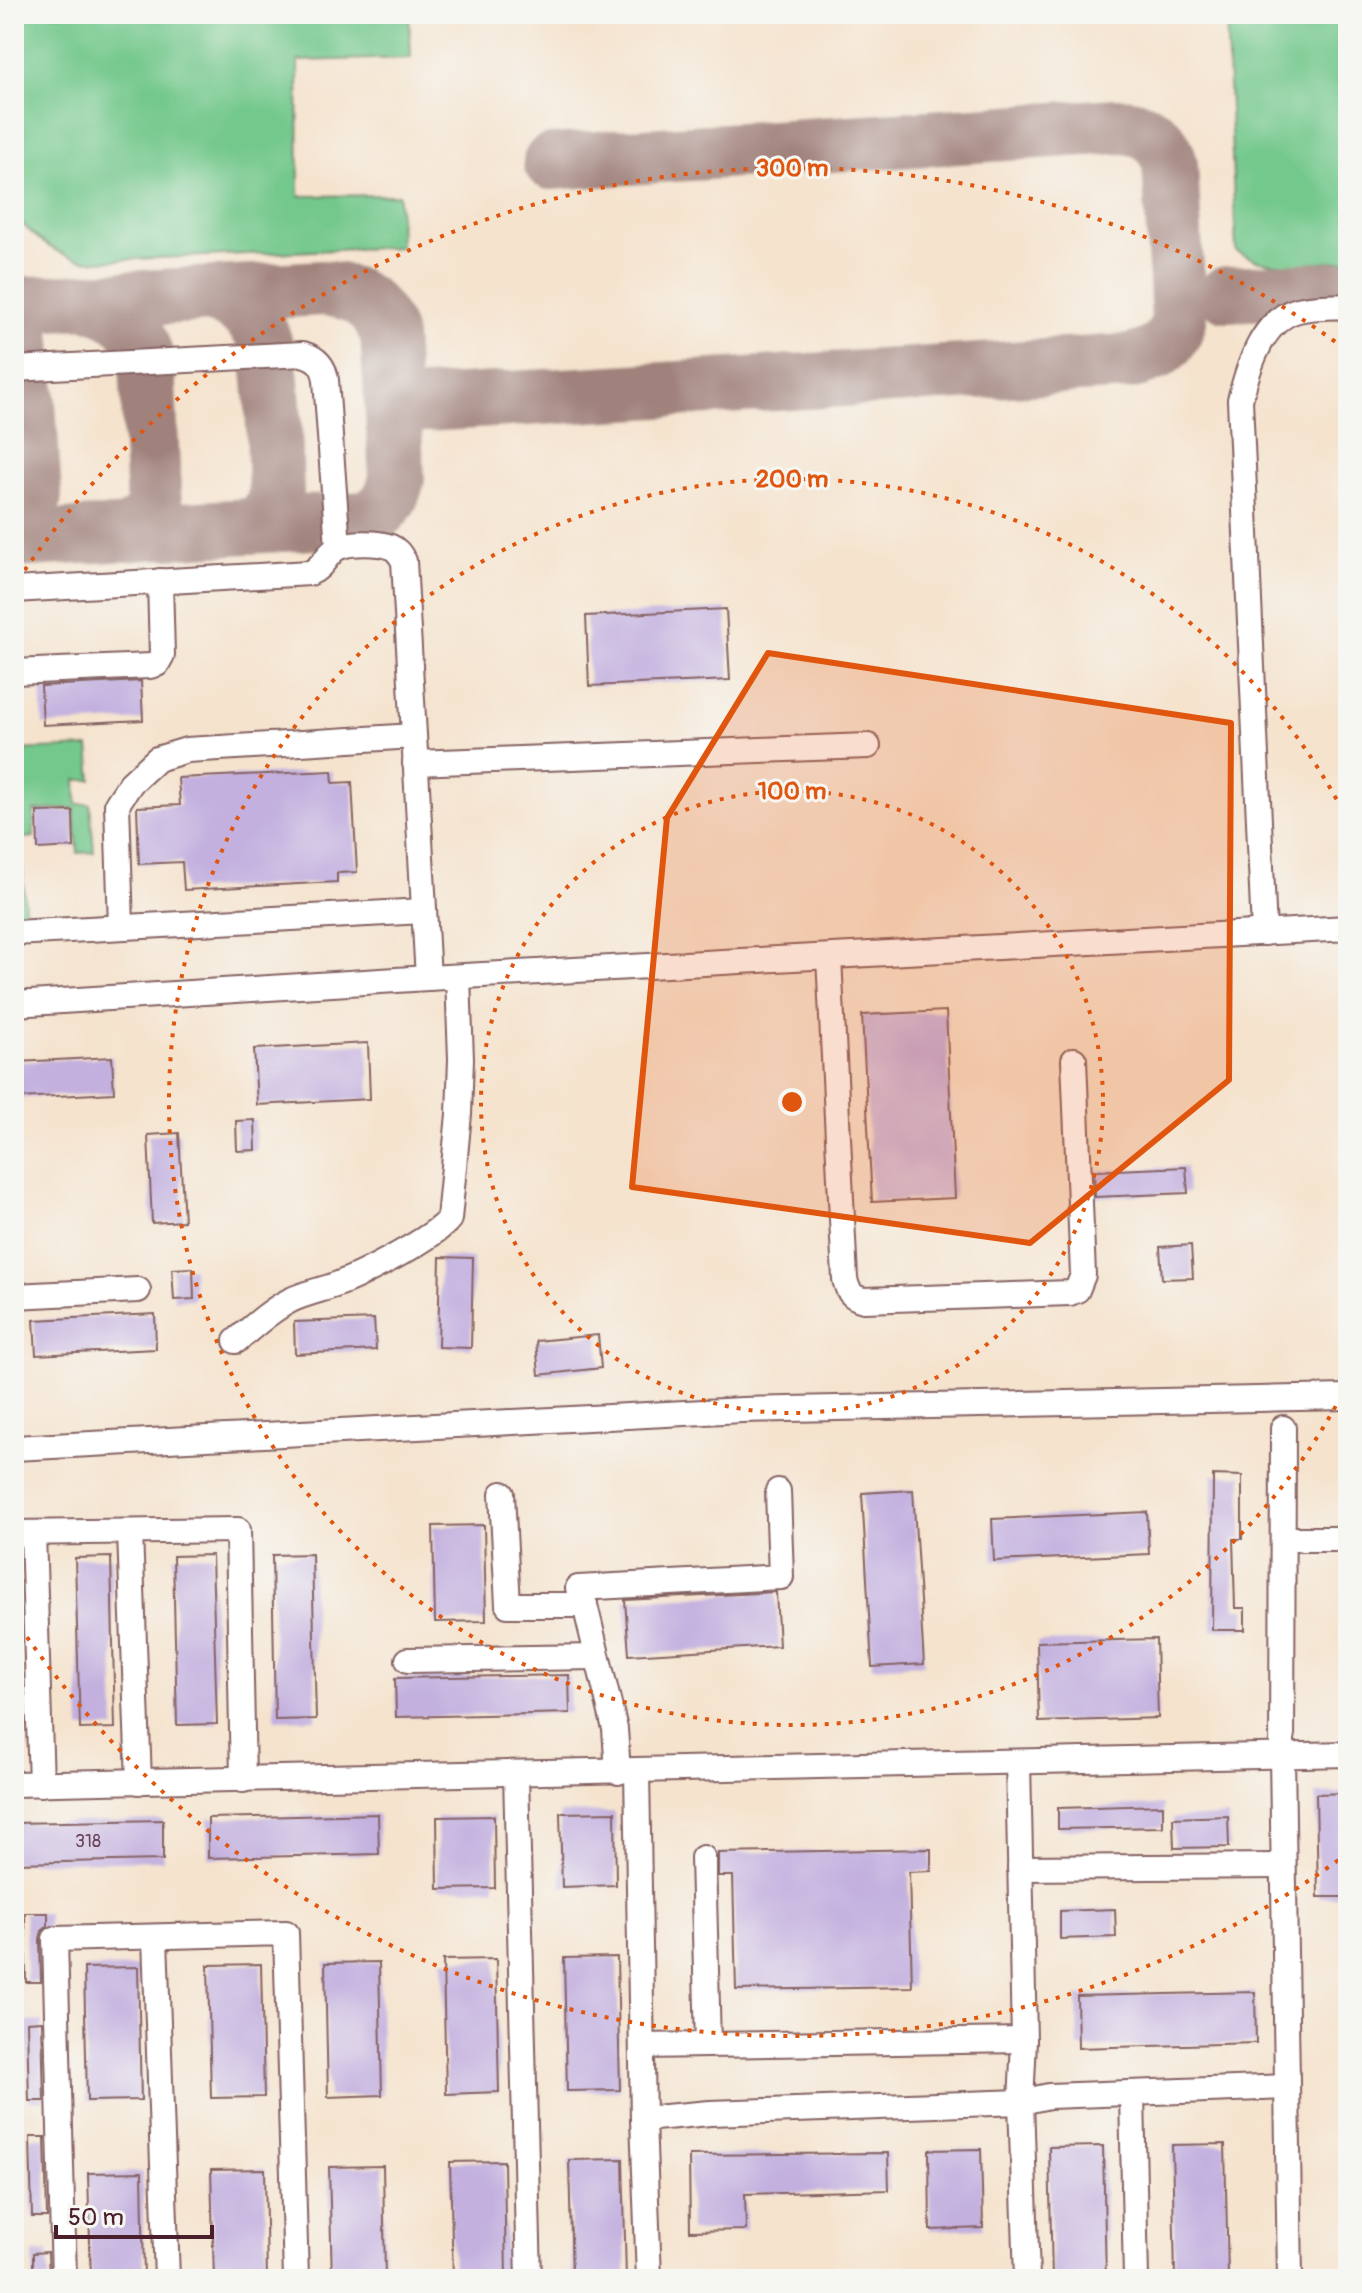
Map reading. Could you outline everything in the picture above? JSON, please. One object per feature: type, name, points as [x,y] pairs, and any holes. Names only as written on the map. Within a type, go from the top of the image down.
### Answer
[{"type":"lane","points":[[1264,933],[1240,400],[1258,348],[1281,318],[1296,310],[1348,306]]},
{"type":"lane","points":[[14,369],[303,354],[312,357],[320,364],[326,380],[338,547],[320,568],[310,573],[14,590]]},
{"type":"lane","points":[[338,547],[383,544],[399,552],[404,561],[428,978]]},
{"type":"lane","points":[[14,672],[157,664],[162,655],[160,581]]},
{"type":"lane","points":[[121,926],[117,804],[131,783],[157,759],[187,750],[414,736]]},
{"type":"lane","points":[[415,763],[868,746]]},
{"type":"lane","points":[[14,933],[424,911]]},
{"type":"lane","points":[[14,1004],[428,978],[1348,928]]},
{"type":"lane","points":[[829,957],[845,1279],[848,1291],[854,1298],[1077,1290],[1083,1275],[1074,1060]]},
{"type":"lane","points":[[236,1341],[286,1303],[340,1284],[436,1230],[449,1219],[459,1114],[461,1059],[458,977]]},
{"type":"lane","points":[[14,1296],[138,1290]]},
{"type":"lane","points":[[14,1448],[742,1410],[1348,1397]]},
{"type":"lane","points":[[1283,1428],[1282,1756],[1290,2279]]},
{"type":"lane","points":[[649,2279],[642,2046],[628,1772],[578,1588],[781,1577],[778,1491]]},
{"type":"lane","points":[[502,1494],[508,1605],[585,1605]]},
{"type":"lane","points":[[41,1784],[23,1533],[238,1530],[243,1780]]},
{"type":"lane","points":[[130,1532],[139,1782]]},
{"type":"lane","points":[[1283,1539],[1348,1539]]},
{"type":"lane","points":[[408,1660],[597,1657]]},
{"type":"lane","points":[[14,1784],[1348,1754]]},
{"type":"lane","points":[[1018,1762],[1024,2040],[1021,2102],[1027,2279]]},
{"type":"lane","points":[[516,1775],[529,2279]]},
{"type":"lane","points":[[703,1858],[708,2044]]},
{"type":"lane","points":[[1020,1868],[1283,1866]]},
{"type":"lane","points":[[64,2279],[55,1939],[286,1933],[296,2279]]},
{"type":"lane","points":[[155,1938],[167,2279]]},
{"type":"lane","points":[[642,2046],[1024,2040]]},
{"type":"lane","points":[[643,2119],[710,2113],[1021,2102],[1049,2096],[1287,2087]]},
{"type":"lane","points":[[1132,2094],[1136,2279]]},
{"type":"highlighted area","points":[[768,653],[1231,723],[1229,1080],[1030,1243],[632,1187],[667,818]]},
{"type":"green space","points":[[14,14],[409,14],[411,58],[298,61],[299,196],[399,195],[400,247],[95,261],[71,257],[50,247],[14,214]]},
{"type":"green space","points":[[1226,14],[1348,14],[1348,260],[1276,264],[1249,258],[1236,251]]},
{"type":"green space","points":[[14,742],[15,750],[89,747],[92,780],[76,780],[77,804],[90,804],[94,852],[78,853],[74,808],[34,811],[34,837],[20,838],[26,923],[14,923]]},
{"type":"building","points":[[726,609],[730,680],[589,686],[586,616]]},
{"type":"building","points":[[141,681],[143,720],[43,725],[41,686]]},
{"type":"building","points":[[332,771],[333,783],[352,782],[357,872],[337,873],[337,882],[184,890],[182,862],[139,864],[137,807],[180,805],[178,778]]},
{"type":"building","points":[[73,811],[74,847],[38,849],[37,812]]},
{"type":"building","points":[[946,1011],[955,1198],[872,1202],[862,1015]]},
{"type":"building","points":[[368,1043],[370,1099],[257,1105],[254,1049]]},
{"type":"building","points":[[112,1057],[114,1093],[19,1098],[18,1062]]},
{"type":"building","points":[[255,1120],[256,1150],[237,1151],[236,1121]]},
{"type":"building","points":[[179,1133],[184,1221],[152,1223],[148,1135]]},
{"type":"building","points":[[1186,1167],[1188,1193],[1095,1197],[1094,1171]]},
{"type":"building","points":[[1191,1245],[1193,1278],[1162,1279],[1160,1247]]},
{"type":"building","points":[[440,1257],[473,1258],[471,1348],[438,1347]]},
{"type":"building","points":[[193,1268],[194,1299],[174,1300],[172,1269]]},
{"type":"building","points":[[155,1314],[156,1349],[36,1355],[34,1320]]},
{"type":"building","points":[[374,1319],[376,1350],[295,1354],[294,1322]]},
{"type":"building","points":[[598,1335],[601,1368],[539,1375],[536,1341]]},
{"type":"building","points":[[1213,1475],[1242,1476],[1242,1539],[1233,1539],[1235,1608],[1245,1608],[1245,1630],[1212,1630]]},
{"type":"building","points":[[913,1490],[924,1664],[872,1667],[862,1493]]},
{"type":"building","points":[[1147,1512],[1149,1554],[994,1561],[992,1519]]},
{"type":"building","points":[[484,1525],[486,1621],[435,1622],[433,1526]]},
{"type":"building","points":[[312,1554],[316,1719],[275,1720],[272,1555]]},
{"type":"building","points":[[212,1555],[217,1724],[177,1725],[173,1556]]},
{"type":"building","points":[[111,1557],[115,1728],[80,1729],[75,1558]]},
{"type":"building","points":[[776,1592],[779,1646],[629,1655],[625,1600]]},
{"type":"building","points":[[1156,1639],[1158,1718],[1039,1722],[1037,1642]]},
{"type":"building","points":[[569,1675],[570,1713],[396,1717],[395,1678]]},
{"type":"building","points":[[1348,1793],[1348,1897],[1318,1897],[1316,1794]]},
{"type":"building","points":[[1163,1805],[1163,1827],[1058,1829],[1058,1808]]},
{"type":"building","points":[[615,1812],[616,1885],[562,1887],[560,1813]]},
{"type":"building","points":[[378,1814],[379,1854],[208,1858],[208,1818]]},
{"type":"building","points":[[494,1816],[495,1888],[438,1889],[437,1817]]},
{"type":"building","points":[[1228,1816],[1229,1847],[1174,1848],[1173,1818]]},
{"type":"building","points":[[163,1820],[163,1860],[14,1863],[14,1823]]},
{"type":"building","points":[[931,1849],[931,1871],[909,1872],[912,1987],[736,1990],[733,1876],[718,1876],[718,1853]]},
{"type":"building","points":[[1115,1909],[1116,1937],[1060,1939],[1060,1911]]},
{"type":"building","points":[[25,1913],[48,1913],[48,1926],[42,1931],[40,1939],[41,1982],[26,1982]]},
{"type":"building","points":[[617,1957],[620,2090],[567,2091],[564,1958]]},
{"type":"building","points":[[496,1959],[499,2092],[446,2094],[443,1960]]},
{"type":"building","points":[[379,1962],[382,2095],[328,2097],[325,1963]]},
{"type":"building","points":[[261,1964],[264,2097],[211,2098],[208,1965]]},
{"type":"building","points":[[138,1967],[141,2100],[87,2101],[84,1968]]},
{"type":"building","points":[[1255,1992],[1256,2043],[1078,2048],[1077,1996]]},
{"type":"building","points":[[42,2021],[44,2101],[29,2101],[27,2022]]},
{"type":"building","points":[[30,2137],[45,2137],[47,2217],[32,2217]]},
{"type":"building","points":[[1225,2144],[1228,2277],[1175,2278],[1172,2145]]},
{"type":"building","points":[[1103,2146],[1106,2279],[1052,2279],[1049,2147]]},
{"type":"building","points":[[981,2149],[983,2228],[930,2230],[929,2150]]},
{"type":"building","points":[[888,2153],[889,2190],[745,2194],[746,2230],[690,2231],[689,2155]]},
{"type":"building","points":[[623,2159],[626,2279],[572,2279],[569,2160]]},
{"type":"building","points":[[504,2161],[506,2279],[453,2279],[450,2162]]},
{"type":"building","points":[[383,2166],[385,2279],[332,2279],[329,2167]]},
{"type":"building","points":[[265,2169],[267,2279],[214,2279],[211,2170]]},
{"type":"building","points":[[142,2172],[144,2279],[91,2279],[88,2173]]},
{"type":"building","points":[[48,2252],[49,2279],[33,2279],[33,2253]]},
{"type":"taxiway","points":[[393,406],[1128,362],[1161,349],[1179,320],[1170,164],[1158,140],[1136,128],[1117,126],[551,162]]},
{"type":"taxiway","points":[[14,305],[322,288],[355,296],[377,314],[388,335],[397,478],[387,503],[366,519],[14,540]]},
{"type":"taxiway","points":[[1226,294],[1348,289]]},
{"type":"taxiway","points":[[213,295],[238,307],[253,321],[264,340],[268,359],[276,492],[268,512],[251,526]]},
{"type":"taxiway","points":[[89,302],[112,311],[128,322],[139,339],[147,363],[154,507],[148,518],[128,534]]},
{"type":"taxiway","points":[[14,323],[24,341],[34,494],[30,522],[14,537]]}]
